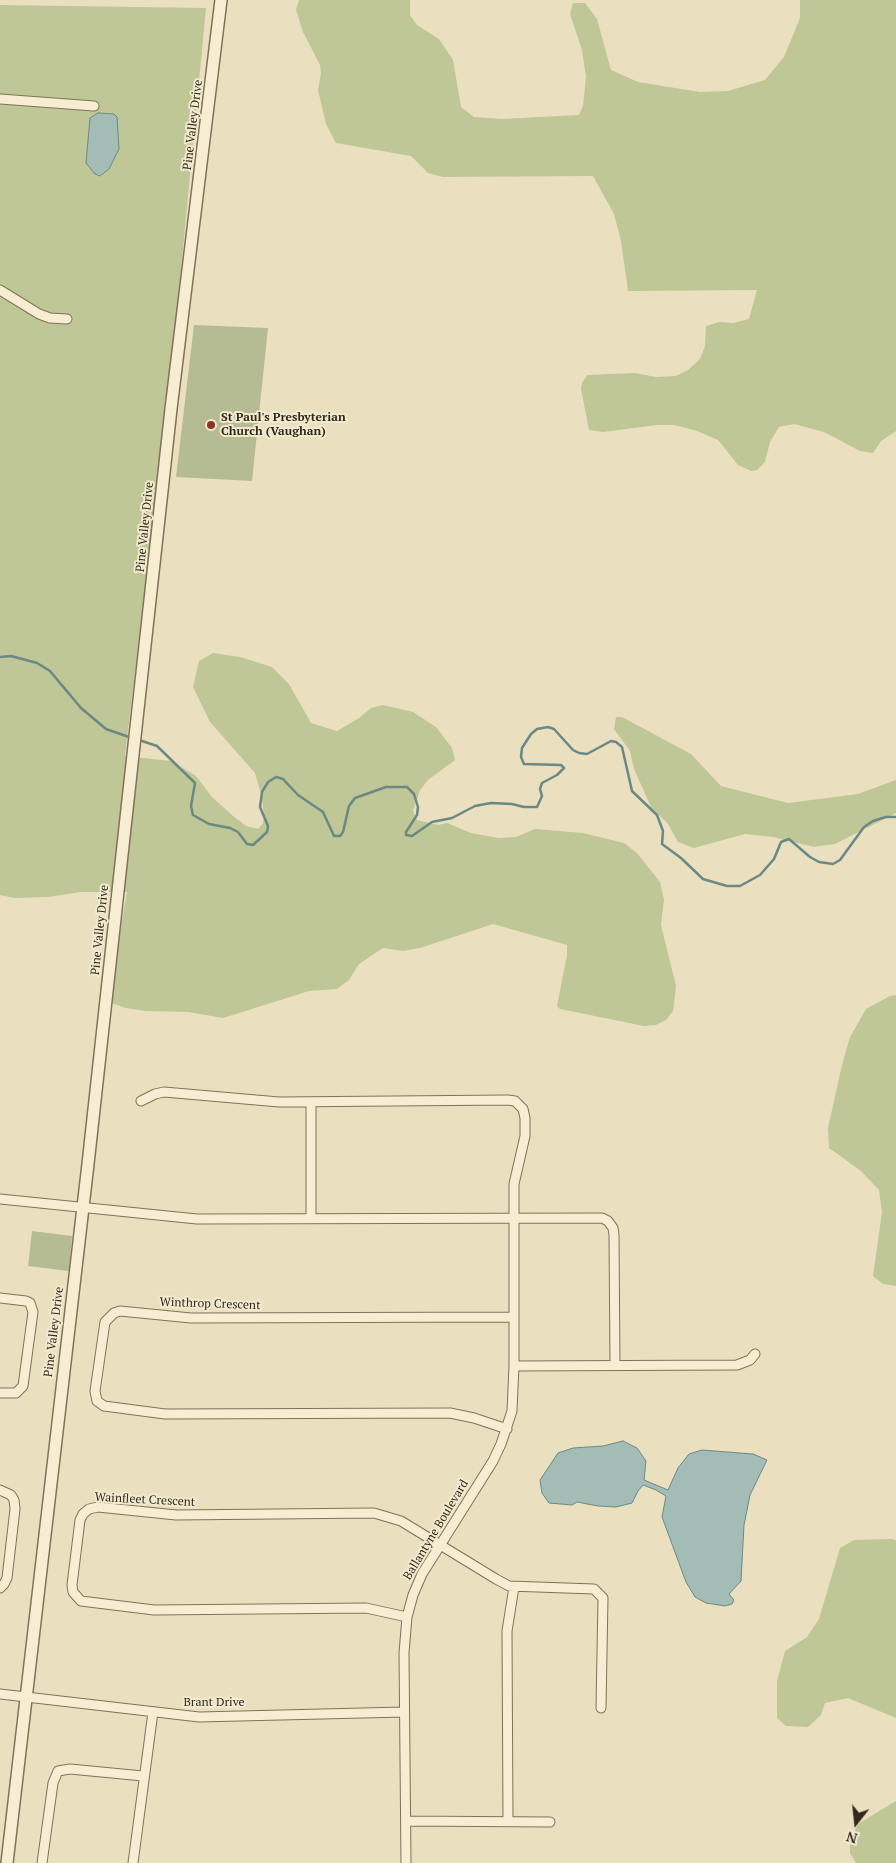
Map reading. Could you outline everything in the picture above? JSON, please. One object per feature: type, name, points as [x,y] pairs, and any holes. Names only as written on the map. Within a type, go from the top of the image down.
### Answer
[{"type":"street","name":"Pine Valley Drive","points":[[7,1863],[83,1208],[171,409],[221,0]]},
{"type":"street","points":[[0,99],[94,106]]},
{"type":"street","points":[[0,290],[39,314],[50,318],[67,319]]},
{"type":"street","name":"Ballantyne Boulevard","points":[[141,1100],[164,1092],[262,1101],[508,1100],[515,1101],[523,1109],[525,1132],[514,1179],[513,1406],[507,1429],[493,1461],[439,1545],[417,1585],[408,1617],[404,1647],[406,1863]]},
{"type":"street","points":[[311,1102],[311,1218]]},
{"type":"street","points":[[0,1199],[197,1219],[602,1218],[612,1228],[615,1365]]},
{"type":"street","points":[[0,1298],[26,1301],[30,1303],[33,1312],[23,1386],[16,1393],[0,1393]]},
{"type":"street","name":"Winthrop Crescent","points":[[507,1429],[474,1418],[450,1413],[165,1414],[104,1406],[97,1401],[95,1392],[104,1322],[114,1313],[120,1311],[190,1318],[514,1317]]},
{"type":"street","points":[[514,1366],[738,1365],[750,1360],[755,1354]]},
{"type":"street","points":[[0,1490],[11,1495],[14,1500],[15,1510],[6,1578],[0,1588]]},
{"type":"street","name":"Wainfleet Crescent","points":[[408,1617],[366,1608],[154,1610],[81,1601],[76,1596],[72,1585],[80,1520],[89,1509],[98,1507],[176,1516],[367,1512],[388,1516],[401,1521],[439,1545]]},
{"type":"street","points":[[439,1545],[500,1582],[514,1587],[594,1589],[603,1598],[601,1708]]},
{"type":"street","points":[[508,1821],[507,1630],[514,1587]]},
{"type":"street","name":"Brant Drive","points":[[0,1694],[199,1717],[404,1712]]},
{"type":"street","points":[[133,1863],[152,1712]]},
{"type":"street","points":[[42,1863],[53,1783],[58,1771],[70,1769],[143,1776]]},
{"type":"street","points":[[406,1822],[550,1822]]},
{"type":"green space","points":[[299,0],[410,0],[410,15],[417,25],[439,39],[453,60],[461,107],[474,117],[502,119],[579,115],[583,106],[586,77],[582,50],[570,14],[573,3],[585,3],[597,19],[611,70],[638,82],[700,92],[728,91],[765,80],[784,57],[800,18],[800,0],[896,0],[896,431],[881,441],[873,453],[860,451],[824,432],[794,424],[779,427],[770,442],[765,462],[757,470],[751,471],[738,465],[718,440],[697,431],[674,425],[657,425],[603,432],[589,430],[581,389],[587,375],[635,373],[656,377],[676,376],[688,370],[700,359],[705,346],[706,326],[719,322],[733,323],[749,319],[757,290],[628,291],[621,241],[614,214],[593,176],[443,177],[428,173],[411,156],[336,143],[326,124],[318,90],[321,73],[320,65],[303,32],[296,10]]},
{"type":"green space","points":[[0,5],[206,8],[174,343],[125,756],[171,761],[196,776],[212,797],[233,816],[246,826],[258,829],[263,823],[264,814],[255,773],[210,722],[193,687],[199,661],[213,653],[240,657],[272,667],[289,684],[311,723],[337,731],[359,718],[371,708],[383,705],[413,712],[436,727],[452,748],[455,760],[428,780],[420,790],[413,811],[417,820],[438,825],[447,823],[471,833],[499,838],[516,837],[535,829],[583,833],[624,843],[637,853],[660,882],[664,900],[661,925],[676,986],[673,1011],[666,1020],[656,1025],[644,1026],[560,1009],[557,1006],[567,955],[567,945],[493,924],[420,948],[403,951],[383,948],[359,964],[349,980],[337,989],[309,991],[223,1018],[188,1012],[145,1011],[126,1008],[108,1002],[127,892],[81,892],[48,897],[15,898],[0,895]]},
{"type":"green space","points":[[194,325],[268,328],[252,481],[176,477]]},
{"type":"green space","points":[[616,717],[622,717],[691,754],[721,786],[788,803],[858,794],[896,780],[896,813],[835,844],[814,847],[773,837],[745,834],[694,848],[678,842],[668,824],[651,807],[634,769],[630,751],[614,729]]},
{"type":"green space","points":[[896,995],[896,1286],[883,1284],[873,1276],[882,1212],[879,1190],[861,1171],[829,1148],[828,1128],[850,1037],[866,1009],[890,996]]},
{"type":"green space","points":[[32,1231],[72,1236],[69,1271],[28,1266]]},
{"type":"green space","points":[[854,1540],[896,1540],[896,1718],[848,1698],[825,1703],[821,1715],[808,1727],[786,1726],[777,1718],[777,1681],[785,1651],[807,1637],[819,1619],[840,1548]]},
{"type":"green space","points":[[896,1801],[896,1863],[856,1863],[850,1853],[850,1842],[858,1824]]},
{"type":"water","points":[[98,113],[114,114],[117,117],[119,149],[109,169],[100,176],[95,174],[86,163],[90,118]]},
{"type":"water","points":[[623,1441],[637,1448],[646,1461],[644,1480],[668,1490],[678,1468],[689,1454],[702,1450],[753,1454],[767,1460],[750,1495],[744,1525],[741,1581],[729,1594],[734,1600],[732,1604],[725,1606],[706,1603],[695,1597],[686,1582],[662,1517],[666,1496],[656,1490],[643,1485],[632,1503],[616,1507],[577,1502],[572,1505],[549,1503],[542,1493],[540,1480],[558,1453],[573,1448],[603,1446]]},
{"type":"waterway","points":[[0,657],[11,656],[37,663],[50,671],[81,708],[106,729],[129,737]]},
{"type":"waterway","points":[[142,741],[157,746],[195,783],[191,806],[193,815],[209,824],[230,828],[238,832],[247,844],[253,845],[267,832],[268,826],[260,807],[262,792],[268,782],[276,777],[283,779],[298,795],[323,812],[334,836],[340,836],[343,832],[349,806],[355,798],[386,787],[407,787],[414,794],[418,807],[417,815],[406,832],[406,835],[412,836],[432,822],[452,818],[475,806],[491,803],[537,807],[542,796],[540,789],[542,783],[557,775],[564,768],[561,765],[524,764],[521,757],[522,748],[531,734],[537,729],[548,727],[554,729],[573,750],[579,753],[587,754],[611,741],[616,742],[622,747],[632,791],[657,815],[663,831],[662,844],[681,858],[703,879],[727,886],[740,886],[760,875],[774,859],[781,842],[789,839],[810,857],[819,862],[833,864],[840,860],[864,827],[873,821],[886,817],[896,817]]},
{"type":"place","name":"St Paul's Presbyterian Church (Vaughan)","points":[[211,425]]}]
